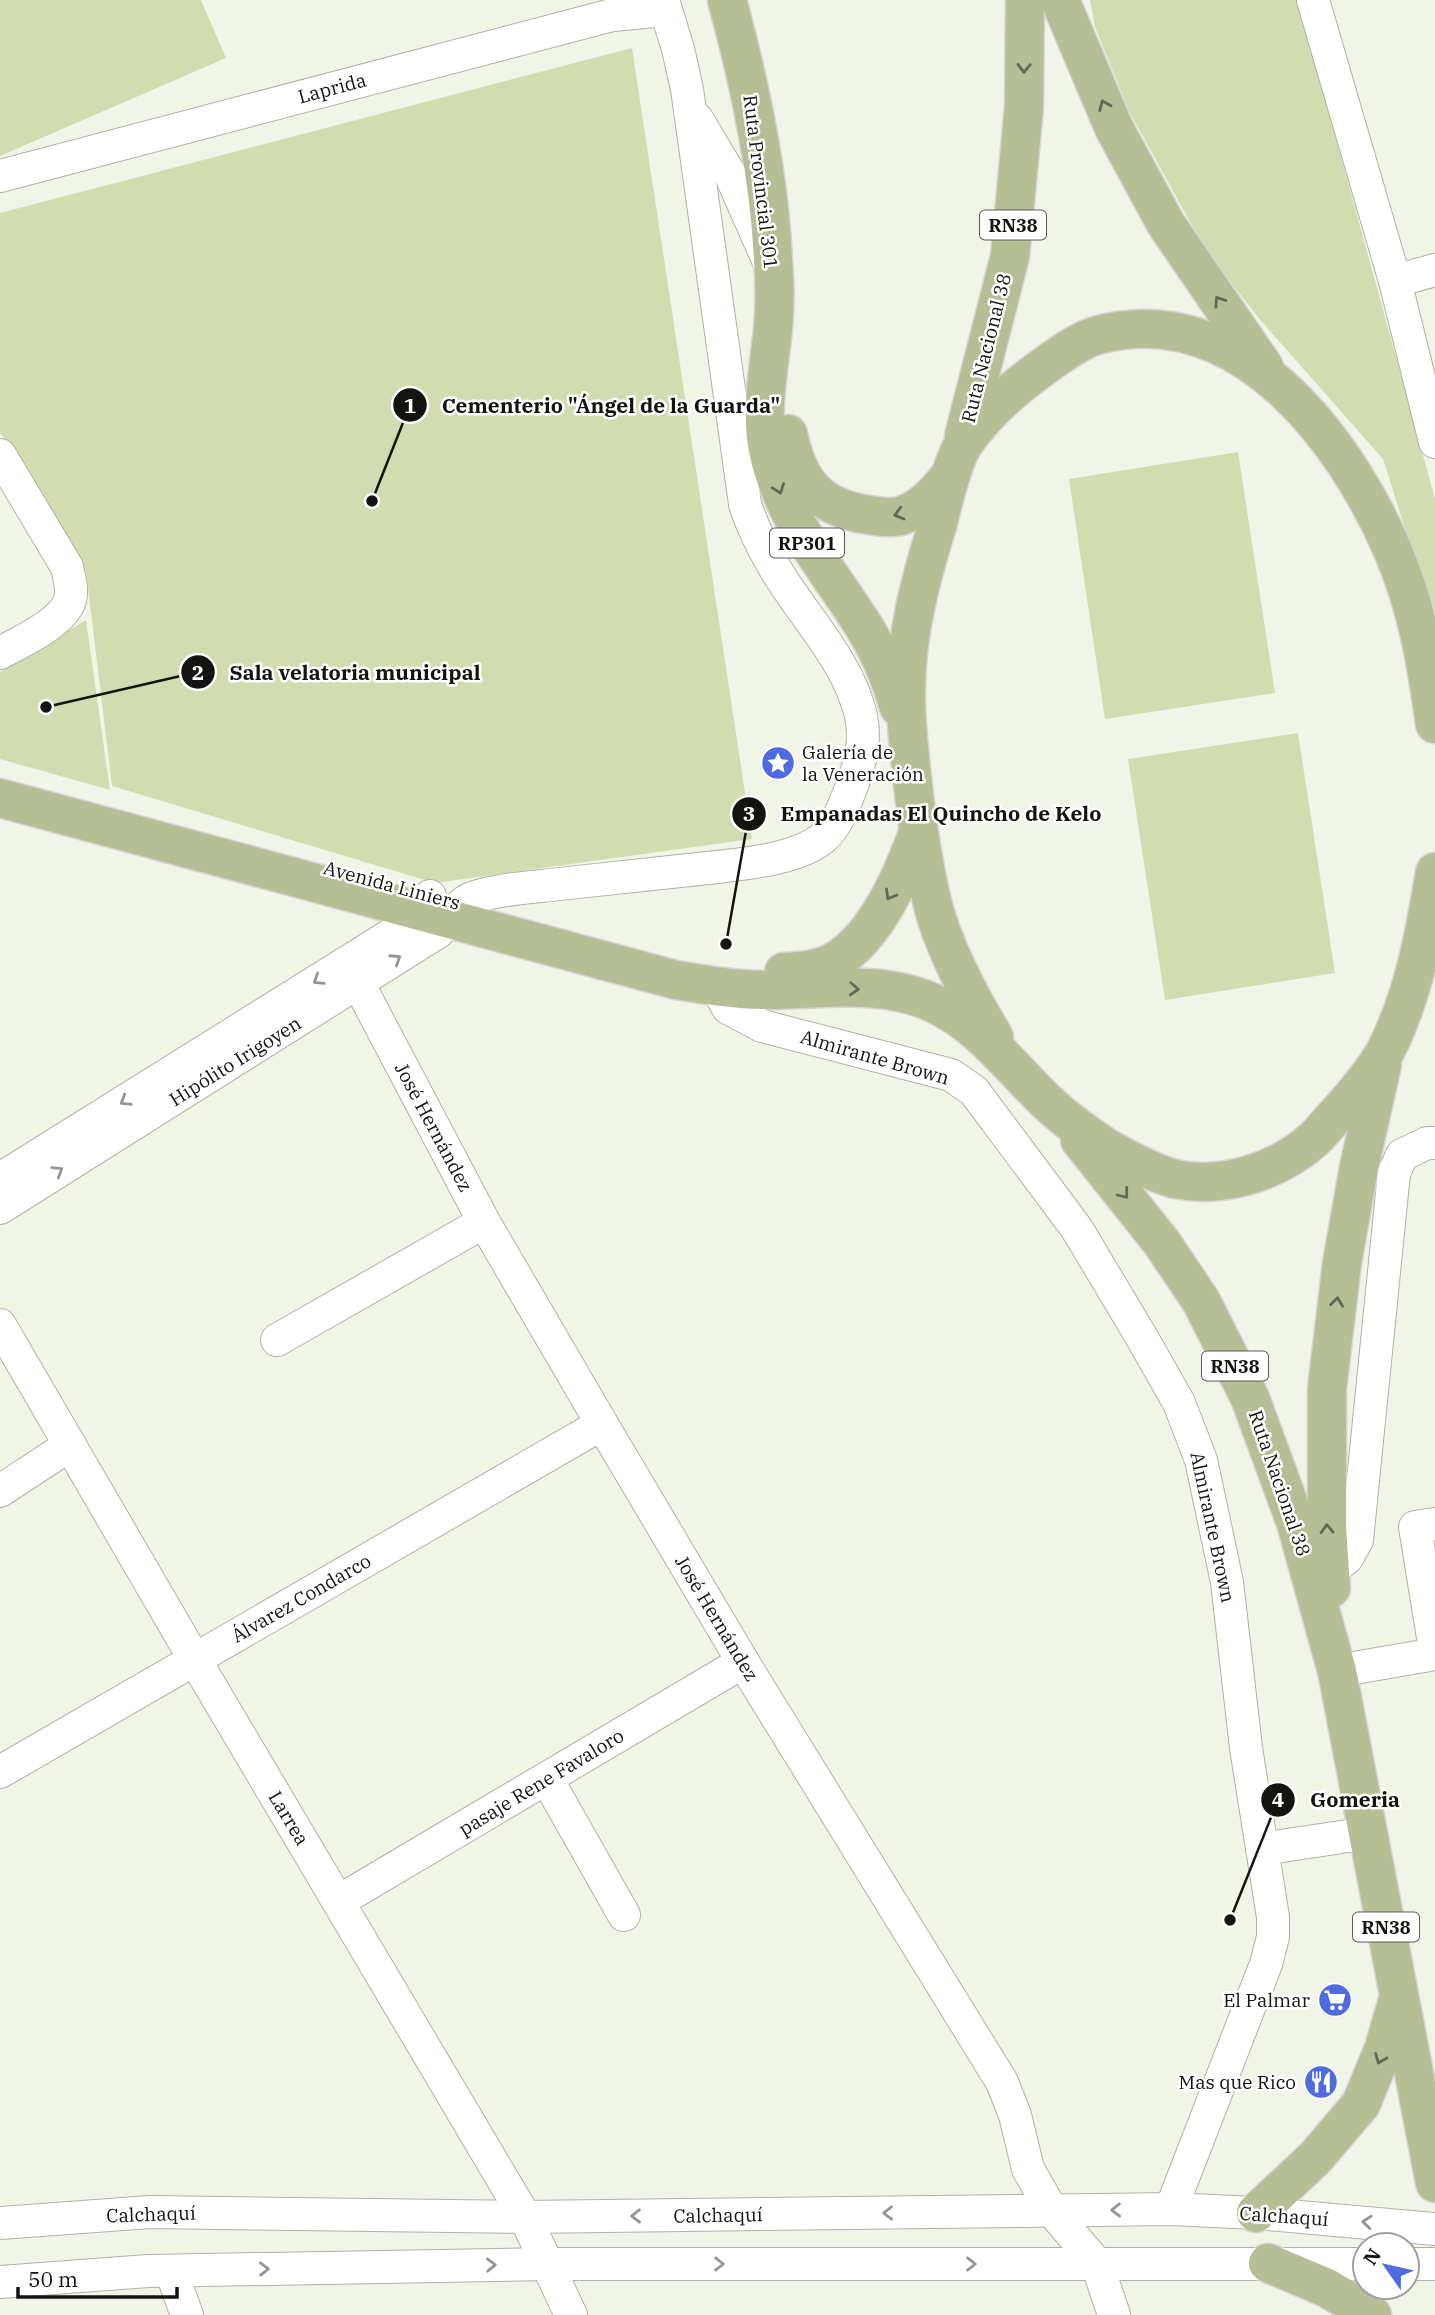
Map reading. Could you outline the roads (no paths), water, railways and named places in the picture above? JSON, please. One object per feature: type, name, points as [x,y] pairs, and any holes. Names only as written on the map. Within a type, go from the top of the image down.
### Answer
[{"type":"main road","name":"Ruta Provincial 301","points":[[727,0],[759,134],[774,272],[773,325],[765,419],[776,481],[785,505],[803,538],[864,627],[882,660],[908,743]]},
{"type":"main road","name":"Ruta Nacional 38","points":[[957,460],[1010,256],[1024,107],[1025,0]]},
{"type":"main road","name":"RN38","points":[[1060,0],[1114,128],[1160,212],[1271,378]]},
{"type":"main road","name":"Ruta Provincial 301","points":[[773,325],[793,456],[806,484],[826,502],[850,513],[886,517],[904,515],[928,501],[957,460]]},
{"type":"main road","name":"RN38","points":[[1435,724],[1430,652],[1392,548],[1361,489],[1333,443],[1301,404],[1271,378],[1204,338],[1163,331],[1131,330],[1095,336],[1055,358],[1016,387],[990,411],[957,460],[932,543],[912,624],[905,687],[918,833],[936,914],[975,1005],[1008,1060],[1049,1104],[1107,1148],[1173,1178],[1210,1183],[1242,1177],[1282,1162],[1312,1140],[1353,1096],[1385,1050],[1407,997],[1425,929],[1435,872]]},
{"type":"main road","name":"Avenida Liniers","points":[[0,776],[676,981],[744,989],[787,981]]},
{"type":"main road","name":"Avenida Liniers","points":[[0,798],[441,908],[688,964],[787,981]]},
{"type":"main road","points":[[787,981],[836,961],[856,945],[888,901],[918,833]]},
{"type":"main road","points":[[787,981],[907,994],[933,1003],[981,1034],[1008,1060]]},
{"type":"main road","name":"Ruta Nacional 38","points":[[1337,1671],[1327,1527],[1327,1389],[1342,1263],[1359,1167],[1385,1050]]},
{"type":"main road","name":"Ruta Nacional 38","points":[[1049,1104],[1120,1188],[1201,1301],[1250,1398],[1296,1523],[1337,1671],[1435,2183]]},
{"type":"main road","points":[[1256,2213],[1315,2158],[1361,2104],[1384,2048],[1400,1994]]},
{"type":"main road","points":[[1268,2263],[1327,2288],[1372,2315]]},
{"type":"street","points":[[1313,0],[1395,281],[1435,442]]},
{"type":"street","points":[[441,908],[477,896],[530,887],[753,863],[793,853],[822,839],[836,824],[865,741],[853,693],[838,664],[763,547],[745,504],[690,109],[678,49],[665,5]]},
{"type":"street","name":"Laprida","points":[[0,176],[612,15],[665,5]]},
{"type":"street","points":[[690,109],[731,176],[774,272]]},
{"type":"street","points":[[1395,281],[1435,270]]},
{"type":"street","points":[[0,455],[66,566],[70,580],[70,600],[59,615],[40,631],[0,653]]},
{"type":"street","name":"Hipólito Irigoyen","points":[[0,1208],[352,973],[402,928],[441,908]]},
{"type":"street","name":"Hipólito Irigoyen","points":[[0,1179],[352,973]]},
{"type":"street","name":"José Hernández","points":[[352,973],[484,1222],[602,1424],[743,1662],[1002,2082],[1028,2169],[1052,2211],[1097,2264]]},
{"type":"street","name":"Almirante Brown","points":[[716,986],[728,1008],[762,1026],[951,1075],[974,1091],[1077,1229],[1142,1336],[1178,1403],[1201,1460],[1227,1582],[1246,1748],[1273,1917],[1273,1937],[1266,1964],[1171,2209]]},
{"type":"street","points":[[1330,1572],[1347,1558],[1357,1540],[1394,1173],[1402,1155],[1427,1143],[1435,1143]]},
{"type":"street","points":[[277,1340],[484,1222]]},
{"type":"street","name":"Larrea","points":[[0,1325],[525,2217],[570,2315]]},
{"type":"street","name":"Álvarez Condarco","points":[[0,1772],[602,1424]]},
{"type":"street","points":[[0,1491],[70,1444]]},
{"type":"street","points":[[1337,1671],[1435,1652],[1415,1527],[1435,1524]]},
{"type":"street","name":"pasaje Rene Favaloro","points":[[339,1901],[743,1662]]},
{"type":"street","points":[[547,1779],[624,1915]]},
{"type":"street","points":[[1262,1849],[1368,1833]]},
{"type":"street","name":"Calchaquí","points":[[0,2223],[150,2212],[525,2217],[1171,2209],[1256,2213],[1435,2229]]},
{"type":"street","points":[[0,2282],[171,2271],[547,2263],[1351,2264]]},
{"type":"street","points":[[1097,2264],[1114,2315]]},
{"type":"street","points":[[171,2271],[187,2315]]},
{"type":"place","name":"Cementerio \"Ángel de la Guarda\"","points":[[372,501]]},
{"type":"place","name":"Sala velatoria municipal","points":[[46,707]]},
{"type":"place","name":"Galería de la Veneración","points":[[778,763]]},
{"type":"place","name":"Empanadas El Quincho de Kelo","points":[[726,944]]},
{"type":"place","name":"Gomeria","points":[[1230,1920]]},
{"type":"place","name":"El Palmar","points":[[1335,2000]]},
{"type":"place","name":"Mas que Rico","points":[[1321,2082]]}]
